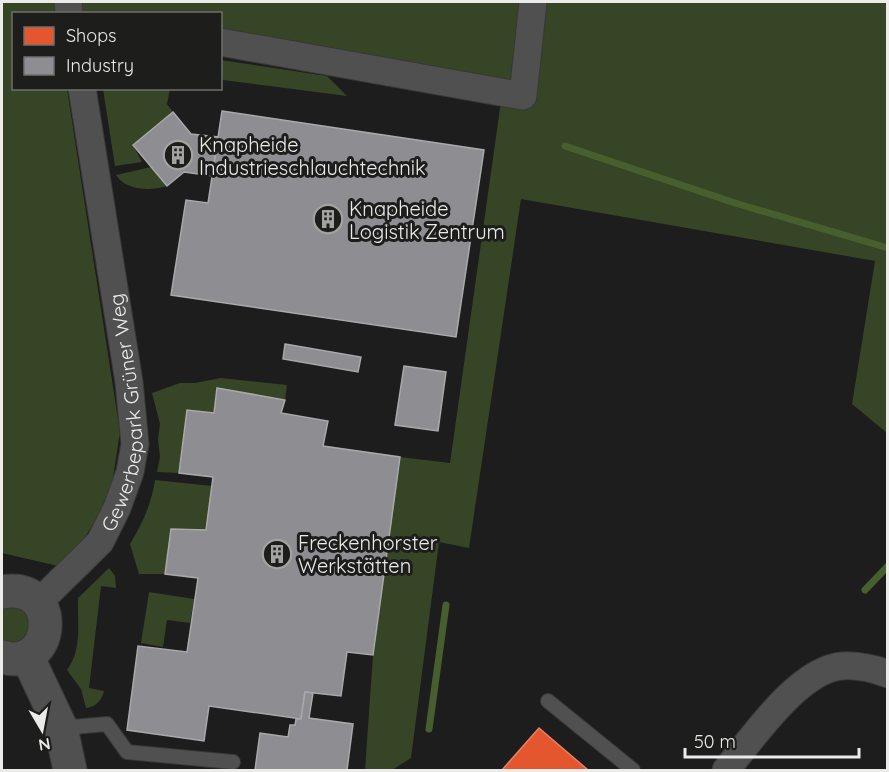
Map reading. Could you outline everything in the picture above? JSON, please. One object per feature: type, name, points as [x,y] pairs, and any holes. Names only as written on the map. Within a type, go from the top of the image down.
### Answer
[{"type":"street","points":[[222,42],[523,96],[533,2]]},
{"type":"street","name":"Gewerbepark Grüner Weg","points":[[38,603],[100,542],[117,508],[130,472],[135,444],[129,382],[82,90]]},
{"type":"street","points":[[2,592],[21,592],[38,603],[46,621],[42,642],[36,650],[14,657],[61,728],[70,771]]},
{"type":"street","points":[[726,771],[794,690],[817,674],[839,666],[876,670]]},
{"type":"lane","points":[[548,701],[633,771]]},
{"type":"lane","points":[[61,728],[107,724],[127,752],[233,762]]},
{"type":"green space","points":[[2,2],[54,2],[56,12],[12,12],[12,90],[67,90],[120,432],[110,497],[82,542],[58,566],[2,553]]},
{"type":"green space","points":[[68,2],[887,2],[887,433],[852,404],[875,261],[521,199],[469,548],[439,542],[411,758],[392,770],[365,770],[373,655],[400,457],[450,463],[504,80],[222,38],[222,12],[69,12]]},
{"type":"green space","points":[[222,60],[327,76],[347,96],[223,80]]},
{"type":"green space","points":[[103,90],[170,90],[167,104],[173,112],[133,145],[142,162],[115,166]]},
{"type":"green space","points":[[151,167],[167,186],[154,189],[132,187],[116,175]]},
{"type":"green space","points":[[221,378],[287,385],[285,400],[217,388],[214,413],[187,410],[179,473],[157,472],[160,457],[158,439],[160,424],[152,393],[180,383],[195,383]]},
{"type":"green space","points":[[155,480],[212,486],[206,530],[171,529],[165,574],[139,574],[130,544],[146,513]]},
{"type":"green space","points":[[109,568],[115,576],[116,588],[101,586],[89,688],[104,691],[98,702],[86,708],[81,689],[67,670],[77,644],[78,598]]},
{"type":"green space","points":[[149,592],[194,599],[190,623],[167,620],[163,647],[141,643]]},
{"type":"green space","points":[[2,607],[24,608],[32,623],[21,643],[2,642]]},
{"type":"building: Shops","points":[[539,728],[588,770],[502,770]]},
{"type":"building: Industry","name":"Knapheide Logistik Zentrum","points":[[222,111],[484,150],[456,337],[171,295],[186,200],[208,203]]},
{"type":"building: Industry","name":"Knapheide Industrieschlauchtechnik","points":[[173,112],[191,134],[218,137],[212,176],[184,172],[167,186],[133,145]]},
{"type":"building: Industry","points":[[285,344],[361,357],[358,372],[283,359]]},
{"type":"building: Industry","points":[[404,366],[446,372],[438,431],[395,425]]},
{"type":"building: Industry","name":"Freckenhorster Werkstätten","points":[[217,388],[285,400],[281,413],[328,421],[323,446],[400,457],[373,655],[347,652],[341,696],[305,692],[301,719],[209,706],[204,741],[127,730],[138,646],[187,652],[198,578],[165,574],[171,529],[206,530],[213,477],[179,473],[187,410],[214,413]]},
{"type":"building: Industry","points":[[305,692],[313,693],[309,718],[353,724],[347,770],[255,770],[260,733],[288,737],[290,725],[295,725],[296,719],[301,719]]},
{"type":"waterway","points":[[565,146],[735,203],[888,248]]},
{"type":"waterway","points":[[865,590],[888,566]]},
{"type":"waterway","points":[[429,729],[446,605]]},
{"type":"place","name":"Knapheide Industrieschlauchtechnik","points":[[178,155]]},
{"type":"place","name":"Knapheide Logistik Zentrum","points":[[328,219]]},
{"type":"place","name":"Freckenhorster Werkstätten","points":[[277,554]]}]
